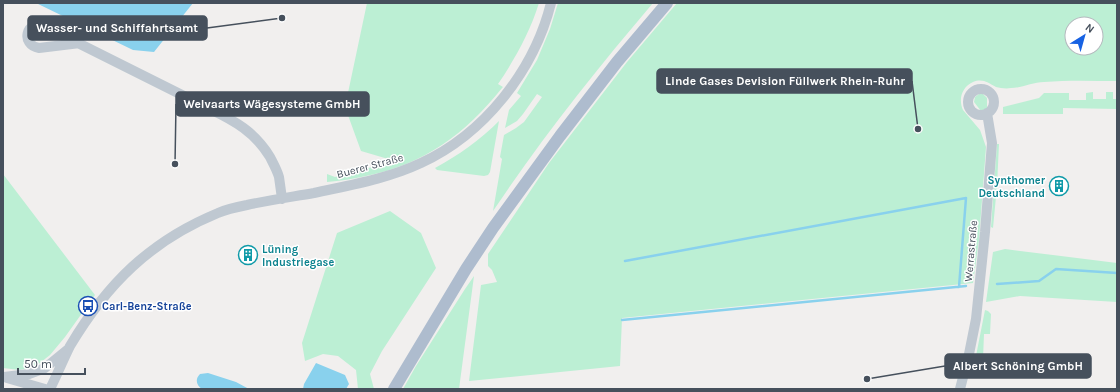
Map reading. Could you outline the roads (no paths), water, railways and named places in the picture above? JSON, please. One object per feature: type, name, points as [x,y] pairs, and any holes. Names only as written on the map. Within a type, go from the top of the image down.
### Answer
[{"type":"main road","points":[[394,389],[466,269],[493,228],[560,136],[617,62],[667,3]]},
{"type":"street","name":"Buerer Straße","points":[[50,389],[70,347],[102,298],[126,272],[149,252],[174,235],[199,221],[226,210],[369,181],[395,174],[436,156],[452,145],[484,119],[509,90],[523,69],[537,43],[551,3]]},
{"type":"street","points":[[80,44],[245,128],[263,147],[272,161],[279,176],[282,198]]},
{"type":"street","name":"Werrastraße","points":[[960,389],[976,319],[985,232],[992,143],[987,113]]},
{"type":"street","points":[[3,377],[29,374],[44,368],[70,347]]},
{"type":"street","points":[[3,377],[16,389]]},
{"type":"street","points":[[3,377],[45,389]]},
{"type":"water","points":[[36,3],[193,3],[154,52],[133,50]]},
{"type":"water","points":[[316,363],[345,375],[349,384],[346,389],[303,389],[304,384]]},
{"type":"water","points":[[208,373],[236,382],[249,389],[202,389],[197,384],[197,378],[200,374]]},
{"type":"waterway","points":[[625,261],[966,198],[959,287]]},
{"type":"waterway","points":[[997,284],[1039,281],[1056,269],[1117,273]]},
{"type":"waterway","points":[[622,320],[966,286]]},
{"type":"place","name":"Wasser- und Schiffahrtsamt","points":[[282,18]]},
{"type":"place","name":"Linde Gases Devision Füllwerk Rhein-Ruhr","points":[[918,129]]},
{"type":"place","name":"Welvaarts Wägesysteme GmbH","points":[[175,164]]},
{"type":"place","name":"Synthomer Deutschland","points":[[1059,186]]},
{"type":"place","name":"Lüning Industriegase","points":[[248,255]]},
{"type":"place","name":"Carl-Benz-Straße","points":[[88,306]]},
{"type":"place","name":"Albert Schöning GmbH","points":[[867,379]]}]
